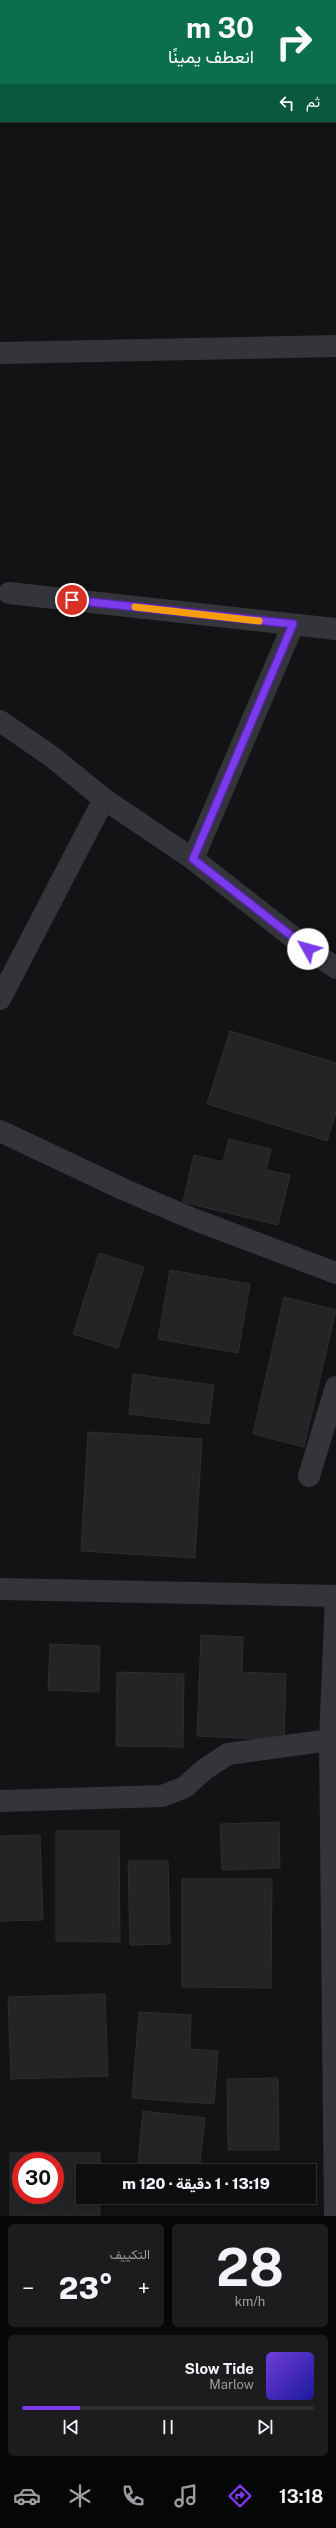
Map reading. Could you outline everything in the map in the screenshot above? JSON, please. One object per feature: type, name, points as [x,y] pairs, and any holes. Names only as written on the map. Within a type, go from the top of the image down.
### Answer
[{"type":"street","points":[[0,353],[336,346]]},
{"type":"street","points":[[9,593],[336,629]]},
{"type":"street","points":[[193,859],[293,624]]},
{"type":"street","points":[[0,721],[51,756],[104,799],[193,859],[308,949],[336,968]]},
{"type":"street","points":[[0,999],[104,799]]},
{"type":"street","points":[[0,1131],[139,1196],[336,1273]]},
{"type":"street","points":[[309,1476],[336,1387]]},
{"type":"street","points":[[0,1589],[336,1596],[330,1740],[336,2172],[335,2216]]},
{"type":"street","points":[[1,1801],[162,1796],[185,1786],[205,1769],[228,1754],[330,1740]]},
{"type":"building","points":[[230,1031],[336,1063],[336,1113],[327,1141],[207,1104]]},
{"type":"building","points":[[229,1139],[271,1149],[266,1170],[290,1175],[278,1225],[183,1202],[194,1155],[223,1162]]},
{"type":"building","points":[[99,1253],[144,1267],[118,1348],[73,1334]]},
{"type":"building","points":[[170,1270],[250,1284],[238,1353],[158,1339]]},
{"type":"building","points":[[284,1297],[336,1310],[304,1447],[253,1434]]},
{"type":"building","points":[[133,1374],[214,1385],[209,1424],[129,1414]]},
{"type":"building","points":[[88,1432],[202,1439],[195,1558],[81,1551]]},
{"type":"building","points":[[201,1635],[243,1637],[242,1672],[286,1674],[284,1740],[197,1736]]},
{"type":"building","points":[[50,1644],[100,1646],[99,1692],[48,1690]]},
{"type":"building","points":[[117,1672],[184,1674],[183,1747],[116,1746]]},
{"type":"building","points":[[279,1822],[280,1868],[222,1870],[220,1824]]},
{"type":"building","points":[[56,1831],[119,1831],[120,1942],[56,1941]]},
{"type":"building","points":[[40,1835],[43,1920],[0,1921],[0,1836]]},
{"type":"building","points":[[128,1861],[168,1861],[170,1944],[130,1945]]},
{"type":"building","points":[[182,1879],[272,1879],[271,1988],[182,1987]]},
{"type":"building","points":[[105,1994],[108,2076],[11,2079],[8,1997]]},
{"type":"building","points":[[139,2012],[191,2015],[190,2049],[218,2051],[214,2104],[132,2098]]},
{"type":"building","points":[[278,2078],[279,2150],[228,2150],[227,2079]]},
{"type":"building","points":[[143,2111],[205,2118],[200,2164],[138,2164]]},
{"type":"building","points":[[10,2153],[12,2153],[12,2204],[64,2204],[64,2153],[100,2153],[100,2164],[76,2164],[76,2204],[100,2204],[100,2216],[10,2216]]},
{"type":"slow traffic","points":[[135,607],[259,621]]},
{"type":"route","points":[[72,600],[293,624],[193,859],[308,949]]}]
